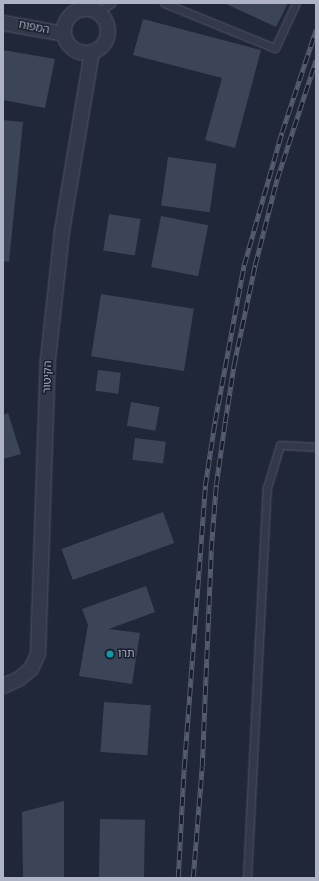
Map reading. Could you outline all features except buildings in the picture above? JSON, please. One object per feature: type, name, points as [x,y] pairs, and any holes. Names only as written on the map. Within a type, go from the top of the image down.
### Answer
[{"type":"street","points":[[78,7],[97,12],[107,22],[108,30],[104,44],[92,52],[77,51],[66,41],[64,34],[67,21],[78,7]]},
{"type":"street","name":"המפוח","points":[[3,23],[64,34]]},
{"type":"street","name":"הקיטור","points":[[3,686],[19,679],[31,669],[38,654],[48,360],[62,231],[92,52]]},
{"type":"lane","points":[[97,12],[112,3]]},
{"type":"lane","points":[[164,3],[275,48],[296,3]]},
{"type":"lane","points":[[247,878],[267,488],[280,445],[316,447]]},
{"type":"railway","points":[[178,878],[184,768],[205,486],[215,421],[244,265],[282,132],[316,30]]},
{"type":"railway","points":[[193,878],[202,767],[211,550],[216,485],[225,422],[234,364],[255,265],[277,179],[316,60]]},
{"type":"place","name":"תרו","points":[[110,654]]}]
